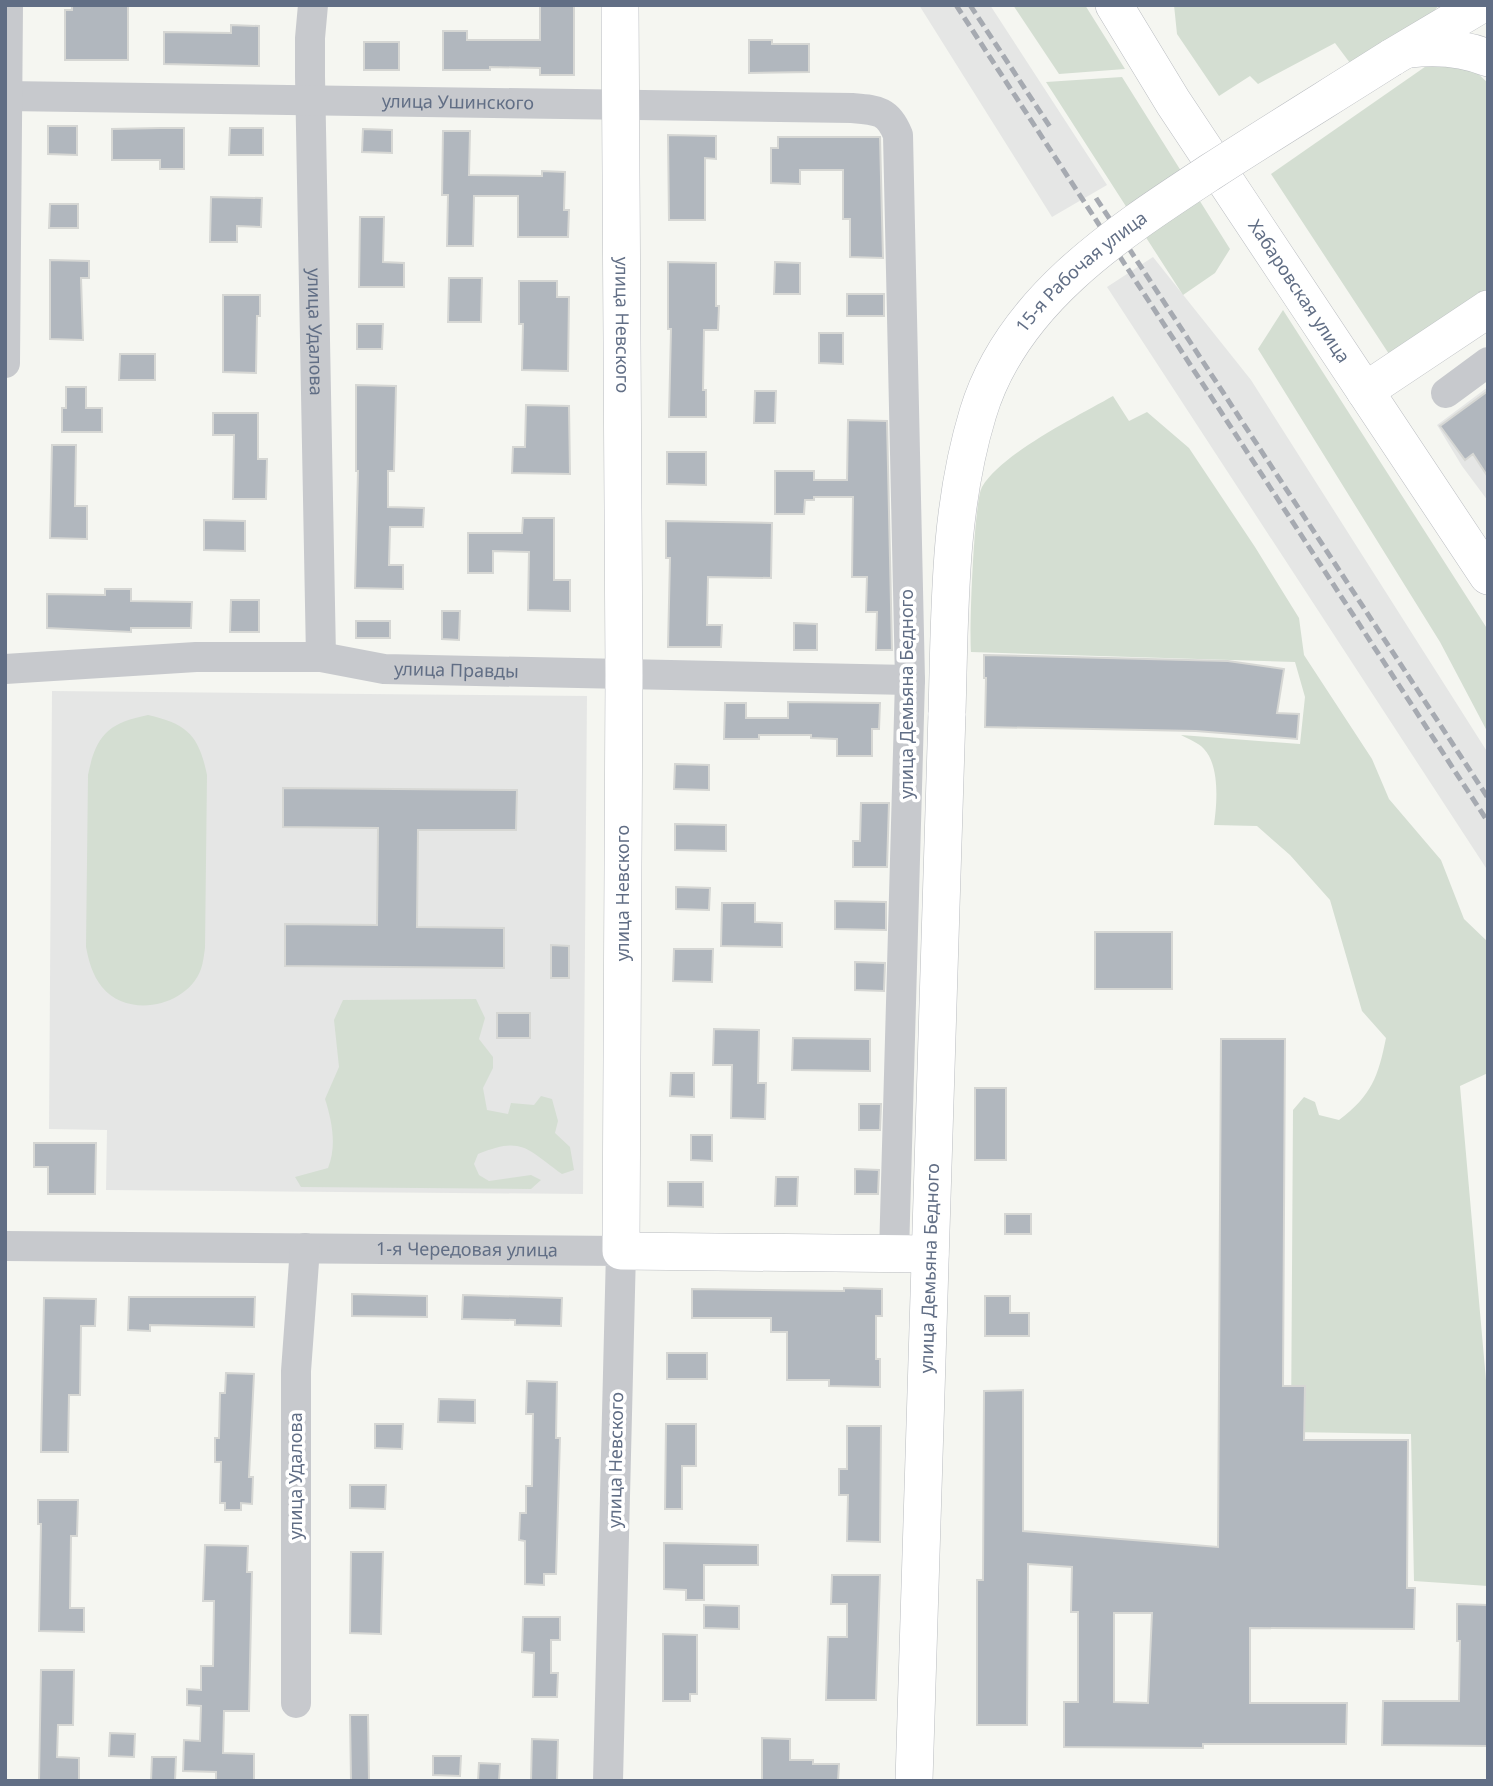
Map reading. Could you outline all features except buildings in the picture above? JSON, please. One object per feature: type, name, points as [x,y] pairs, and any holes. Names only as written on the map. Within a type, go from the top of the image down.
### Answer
[{"type":"main road","name":"улица Невского","points":[[620,5],[624,675],[621,1251]]},
{"type":"main road","name":"Хабаровская улица","points":[[1123,8],[1173,102],[1488,576]]},
{"type":"main road","name":"15-я Рабочая улица","points":[[947,713],[952,553],[962,475],[978,411],[996,370],[1020,331],[1059,284],[1127,227],[1266,136],[1400,54],[1463,11]]},
{"type":"main road","points":[[1400,54],[1445,48],[1465,50],[1488,58]]},
{"type":"main road","points":[[1365,391],[1488,309]]},
{"type":"main road","name":"улица Демьяна Бедного","points":[[914,1781],[947,713]]},
{"type":"main road","name":"1-я Чередовая улица","points":[[621,1251],[930,1254]]},
{"type":"street","points":[[5,363],[8,5]]},
{"type":"street","name":"улица Удалова","points":[[313,5],[310,38],[321,657]]},
{"type":"street","name":"улица Ушинского","points":[[7,96],[871,110],[885,114],[893,122],[898,135]]},
{"type":"street","name":"улица Демьяна Бедного","points":[[894,1254],[910,680],[898,135]]},
{"type":"street","points":[[1446,393],[1488,362]]},
{"type":"street","name":"улица Правды","points":[[5,669],[196,657],[321,657],[384,668],[910,680]]},
{"type":"street","name":"1-я Чередовая улица","points":[[5,1246],[621,1251]]},
{"type":"street","name":"улица Удалова","points":[[296,1703],[296,1371],[305,1248]]},
{"type":"street","name":"улица Невского","points":[[608,1781],[621,1251]]},
{"type":"shaded area","points":[[919,5],[990,5],[1107,185],[1052,217]]},
{"type":"shaded area","points":[[1013,5],[1085,5],[1125,69],[1059,74]]},
{"type":"shaded area","points":[[1174,5],[1439,5],[1424,23],[1350,63],[1335,43],[1258,84],[1250,76],[1219,96],[1177,34]]},
{"type":"shaded area","points":[[1432,62],[1473,69],[1488,83],[1488,292],[1389,354],[1271,174]]},
{"type":"shaded area","points":[[1122,77],[1230,249],[1215,273],[1183,295],[1046,82]]},
{"type":"shaded area","points":[[1153,257],[1251,380],[1488,753],[1488,871],[1107,287]]},
{"type":"shaded area","points":[[1283,310],[1488,630],[1488,733],[1440,642],[1258,349]]},
{"type":"shaded area","points":[[1488,387],[1488,501],[1437,425]]},
{"type":"shaded area","points":[[1113,396],[1129,421],[1147,412],[1189,448],[1299,618],[1304,655],[1372,759],[1389,799],[1441,860],[1464,919],[1488,942],[1488,1073],[1460,1086],[1488,1403],[1488,1586],[1414,1581],[1411,1434],[1291,1432],[1293,1110],[1304,1097],[1315,1102],[1319,1115],[1339,1120],[1359,1102],[1372,1084],[1386,1038],[1362,1011],[1330,900],[1290,855],[1257,826],[1214,825],[1216,796],[1213,765],[1202,747],[1181,735],[1300,744],[1305,697],[1295,662],[971,652],[974,540],[982,487],[1006,461],[1023,449]]},
{"type":"shaded area","points":[[52,691],[587,696],[583,1194],[106,1190],[107,1130],[49,1129]]},
{"type":"shaded area","points":[[148,715],[173,723],[190,734],[204,762],[207,775],[205,948],[201,969],[194,982],[183,992],[170,1000],[141,1005],[126,1003],[113,997],[102,987],[93,973],[87,952],[88,775],[95,750],[106,733],[123,722]]},
{"type":"shaded area","points":[[476,999],[485,1018],[479,1039],[493,1057],[493,1068],[483,1088],[487,1110],[508,1114],[511,1103],[534,1105],[541,1096],[552,1099],[558,1121],[555,1133],[570,1147],[574,1170],[562,1174],[531,1151],[505,1146],[478,1154],[474,1164],[479,1175],[489,1181],[531,1175],[541,1180],[531,1189],[301,1187],[295,1177],[328,1168],[331,1160],[332,1134],[325,1099],[339,1067],[334,1020],[343,1000]]},
{"type":"railway","points":[[956,5],[1488,822]]},
{"type":"railway","points":[[970,5],[1052,130]]},
{"type":"railway","points":[[1096,198],[1488,798]]}]
